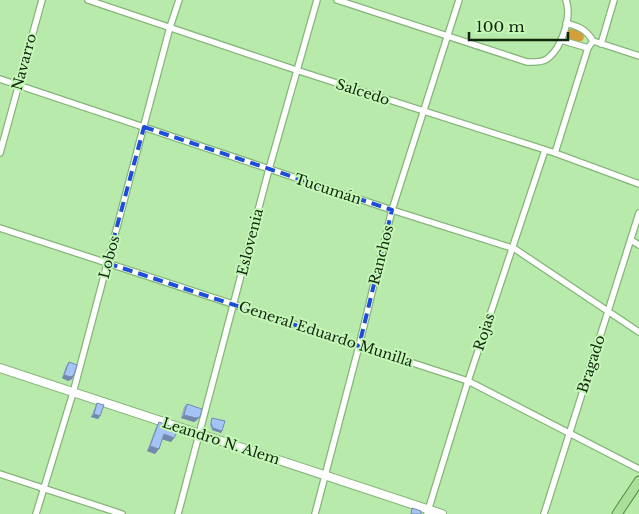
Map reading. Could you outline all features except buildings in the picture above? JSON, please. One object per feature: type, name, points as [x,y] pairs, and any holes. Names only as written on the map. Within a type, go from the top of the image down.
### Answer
[{"type":"main road","points":[[617,514],[639,481]]},
{"type":"street","name":"Navarro","points":[[0,152],[42,0]]},
{"type":"street","name":"Salcedo","points":[[88,0],[296,70],[555,153],[639,184]]},
{"type":"street","name":"Lobos","points":[[36,514],[73,393],[170,27],[179,0]]},
{"type":"street","name":"Eslovenia","points":[[178,514],[268,169],[316,0]]},
{"type":"street","points":[[337,0],[527,62],[547,58],[558,47],[569,13],[566,0]]},
{"type":"street","name":"Ranchos","points":[[315,514],[392,210],[458,0]]},
{"type":"street","points":[[601,44],[614,0]]},
{"type":"street","points":[[566,23],[584,29],[593,41],[639,56]]},
{"type":"street","points":[[561,40],[588,48]]},
{"type":"street","points":[[555,153],[588,48],[593,41]]},
{"type":"street","name":"Tucumán","points":[[0,79],[392,210],[512,248],[639,332]]},
{"type":"street","name":"Rojas","points":[[428,512],[468,381],[545,150]]},
{"type":"street","name":"Bragado","points":[[544,514],[639,214]]},
{"type":"street","name":"General Eduardo Munilla","points":[[0,228],[468,381],[639,469]]},
{"type":"street","points":[[631,240],[639,245]]},
{"type":"street","name":"Leandro N. Alem","points":[[0,368],[326,475],[428,512],[442,514]]},
{"type":"street","points":[[0,474],[122,514]]},
{"type":"highlighted area","points":[[144,127],[392,210],[359,346],[107,263]]},
{"type":"shaded area","points":[[568,29],[581,32],[584,36],[583,40],[573,42],[569,40],[565,36]]}]
